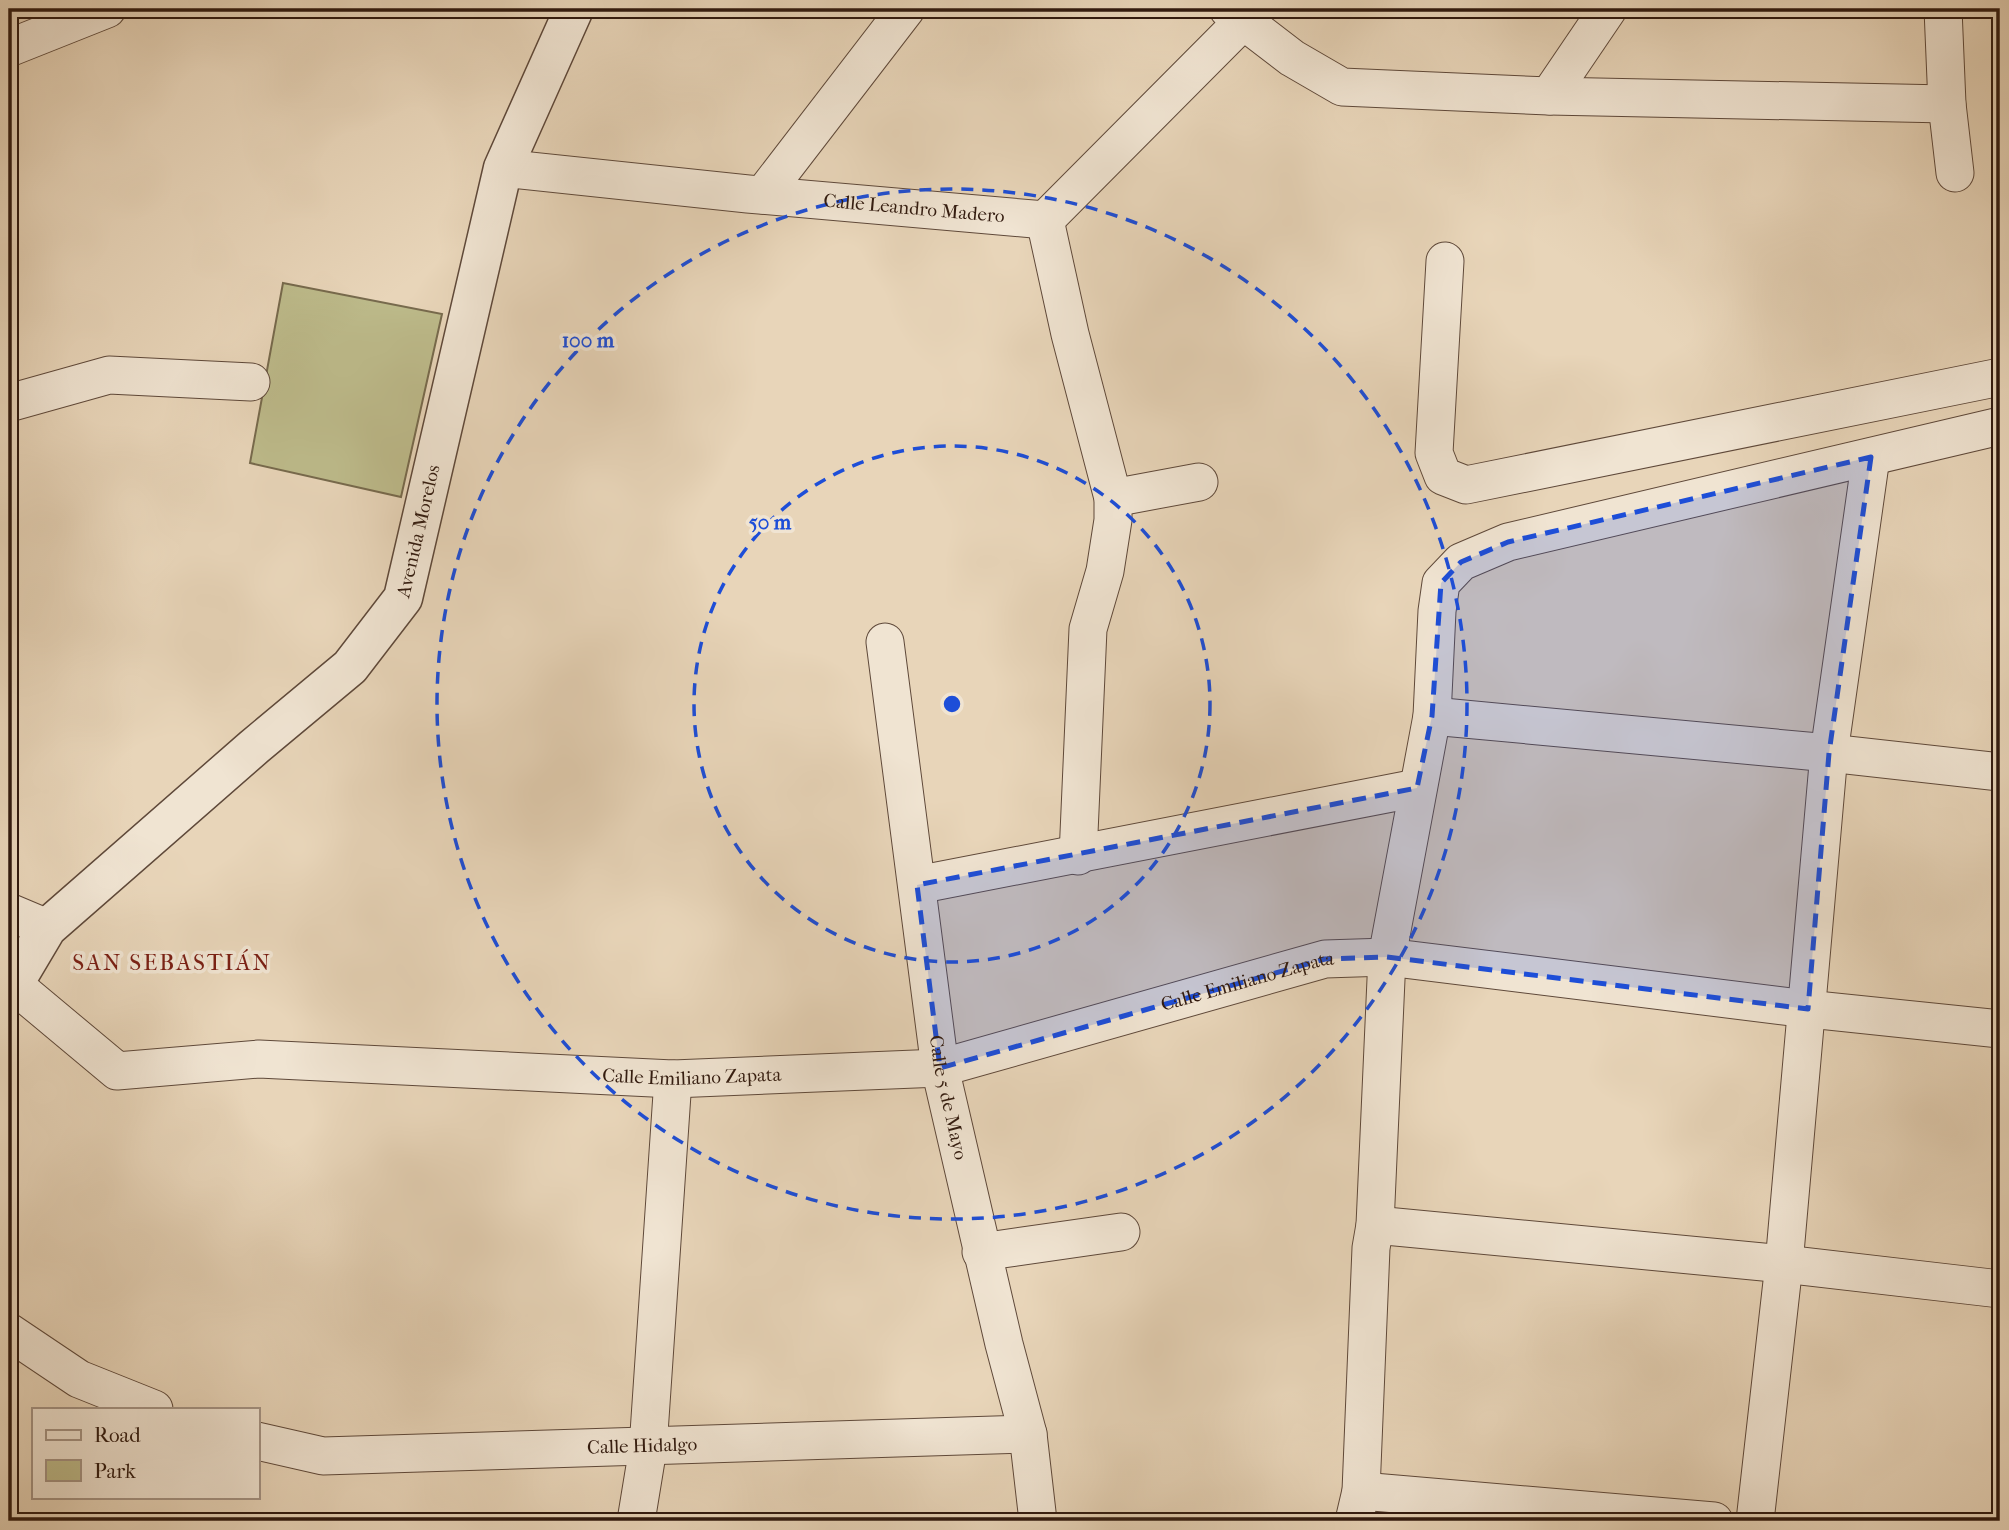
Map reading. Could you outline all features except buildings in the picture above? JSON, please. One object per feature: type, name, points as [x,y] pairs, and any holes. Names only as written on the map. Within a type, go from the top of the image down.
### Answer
[{"type":"street","points":[[9,48],[107,9]]},
{"type":"street","name":"Avenida Morelos","points":[[11,988],[47,928],[350,667],[403,598],[503,168],[574,9]]},
{"type":"street","points":[[764,195],[906,9]]},
{"type":"street","points":[[1549,96],[1608,9]]},
{"type":"street","points":[[1943,9],[1947,104],[1955,173]]},
{"type":"street","points":[[1078,856],[1088,629],[1105,571],[1113,520],[1113,498],[1070,334],[1045,220],[1242,13],[1292,58],[1342,87],[1549,96],[1947,104]]},
{"type":"street","name":"Calle Leandro Madero","points":[[503,168],[1045,220]]},
{"type":"street","points":[[1445,261],[1434,453],[1443,476],[1466,485],[2000,377]]},
{"type":"street","points":[[9,403],[109,375],[251,382]]},
{"type":"street","points":[[1714,1521],[1357,1506],[1387,957],[1432,716],[1441,583],[1461,562],[1507,542],[2000,426]]},
{"type":"street","points":[[1755,1521],[1784,1264],[1829,753],[1871,457]]},
{"type":"street","points":[[1113,498],[1199,482]]},
{"type":"street","name":"Calle 5 de Mayo","points":[[886,656],[940,1068],[981,1252],[1028,1434],[1038,1521]]},
{"type":"street","points":[[1432,716],[1829,753],[2000,772]]},
{"type":"street","points":[[917,885],[1078,856],[1417,788]]},
{"type":"street","points":[[9,912],[47,928]]},
{"type":"street","name":"Calle Emiliano Zapata","points":[[11,988],[117,1071],[260,1059],[673,1079],[940,1068],[1325,959],[1387,957],[1808,1009],[2000,1029]]},
{"type":"street","points":[[636,1521],[648,1448],[673,1079]]},
{"type":"street","points":[[1374,1225],[1784,1264],[2000,1289]]},
{"type":"street","points":[[981,1252],[1121,1232]]},
{"type":"street","points":[[9,1332],[79,1379],[152,1408]]},
{"type":"street","name":"Calle Hidalgo","points":[[259,1441],[323,1456],[648,1448],[1028,1434]]},
{"type":"highlighted area","points":[[1871,457],[1829,753],[1808,1009],[1387,957],[1325,959],[940,1068],[917,885],[1417,788],[1432,716],[1441,583],[1461,562],[1508,542]]},
{"type":"green space","points":[[283,283],[442,314],[401,497],[250,463]]},
{"type":"district","name":"SAN SEBASTIÁN","points":[[172,962]]}]
